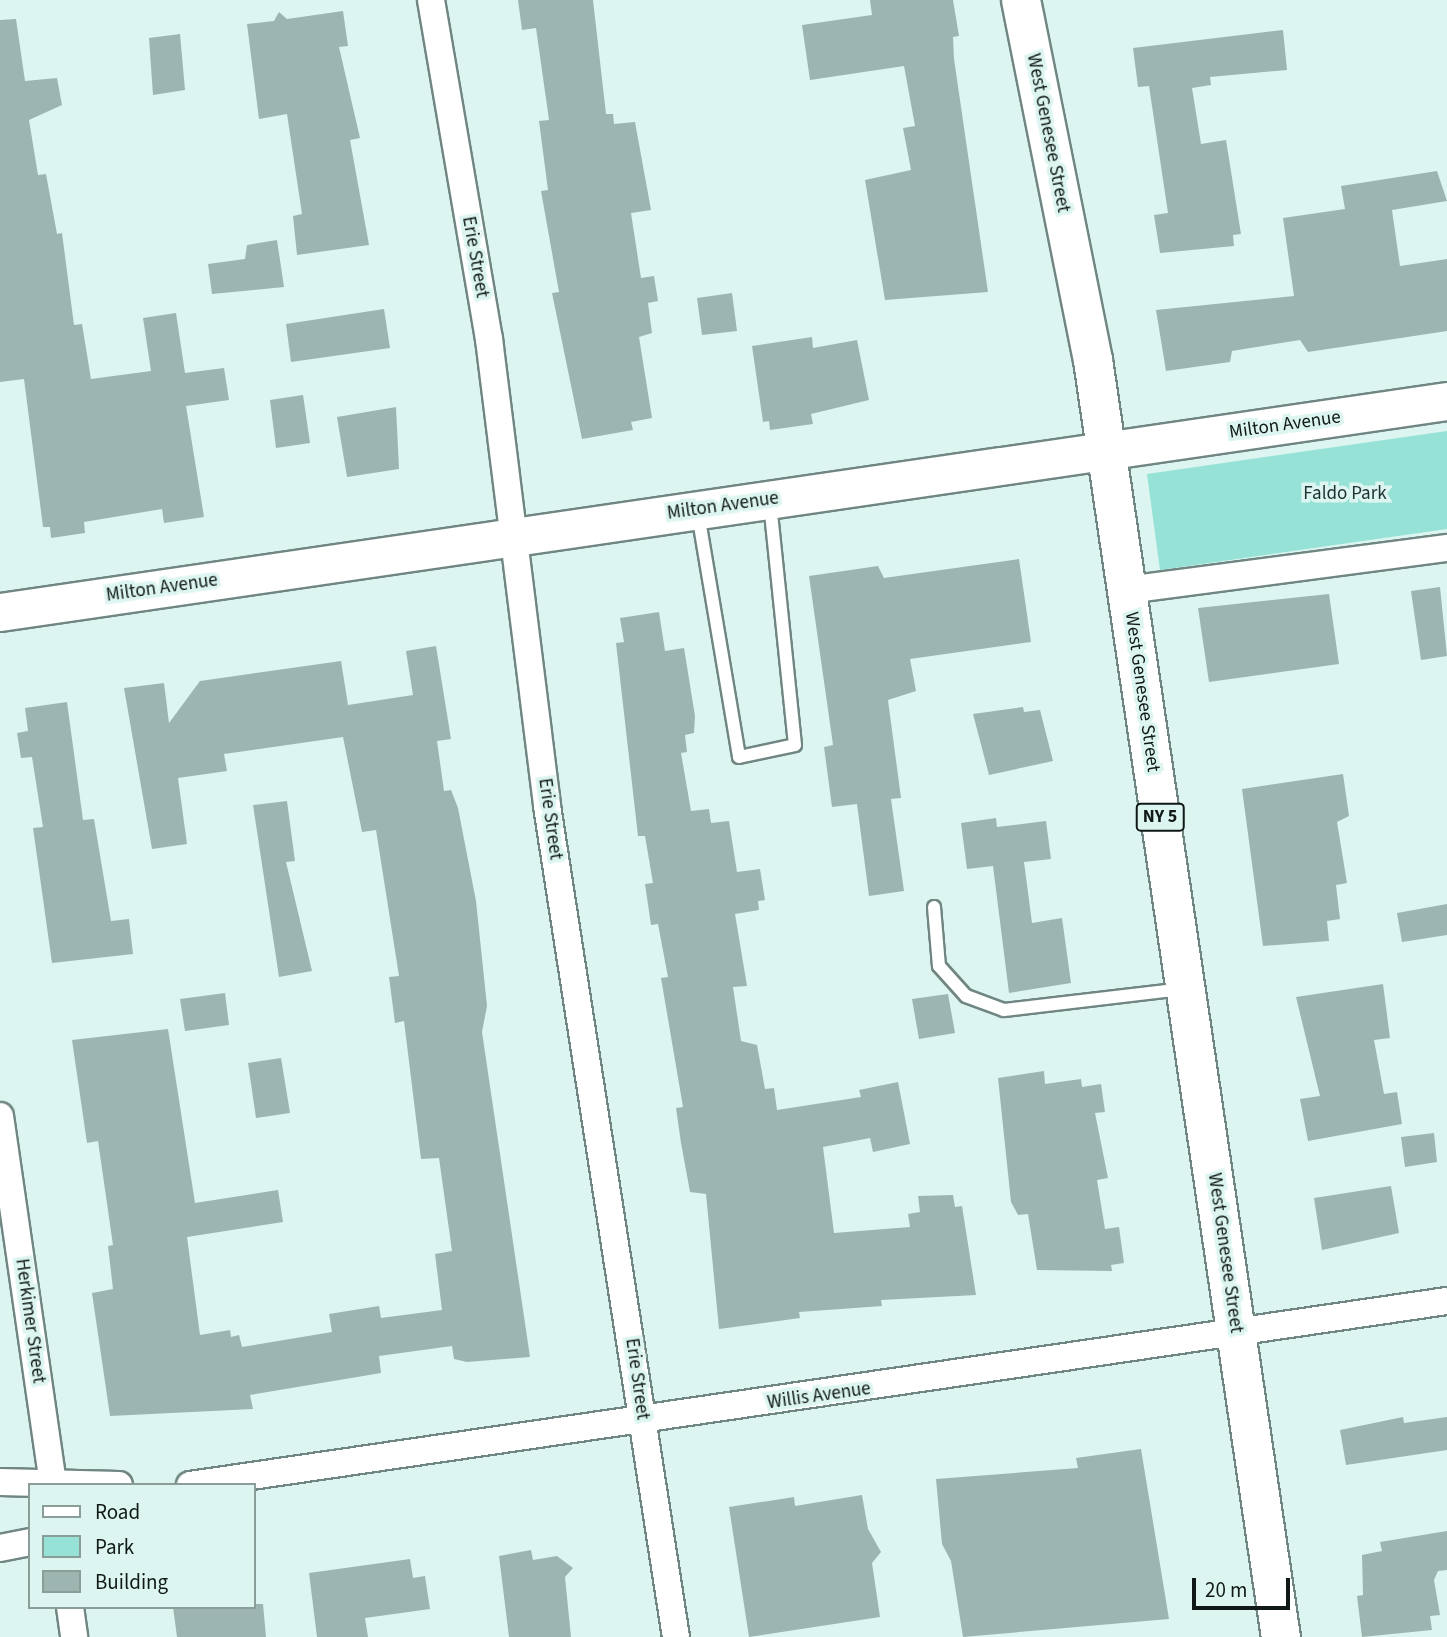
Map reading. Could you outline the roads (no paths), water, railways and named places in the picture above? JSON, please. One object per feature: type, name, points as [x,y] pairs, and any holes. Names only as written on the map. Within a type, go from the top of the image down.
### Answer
[{"type":"main road","name":"West Genesee Street","points":[[1021,0],[1106,451],[1281,1637]]},
{"type":"street","name":"Erie Street","points":[[431,0],[489,339],[511,537],[676,1637]]},
{"type":"street","name":"Milton Avenue","points":[[0,612],[1447,401]]},
{"type":"street","points":[[1127,590],[1447,548]]},
{"type":"street","name":"Herkimer Street","points":[[0,1116],[53,1482]]},
{"type":"street","name":"Willis Avenue","points":[[204,1483],[643,1421],[1447,1301]]},
{"type":"street","points":[[0,1482],[75,1483]]},
{"type":"street","points":[[0,1548],[28,1542]]},
{"type":"street","points":[[70,1609],[74,1637]]},
{"type":"lane","points":[[697,510],[738,757],[795,745],[770,500]]},
{"type":"lane","points":[[934,906],[939,966],[966,996],[1004,1010],[1186,989]]},
{"type":"park label","name":"Faldo Park","points":[[1345,494]]}]
